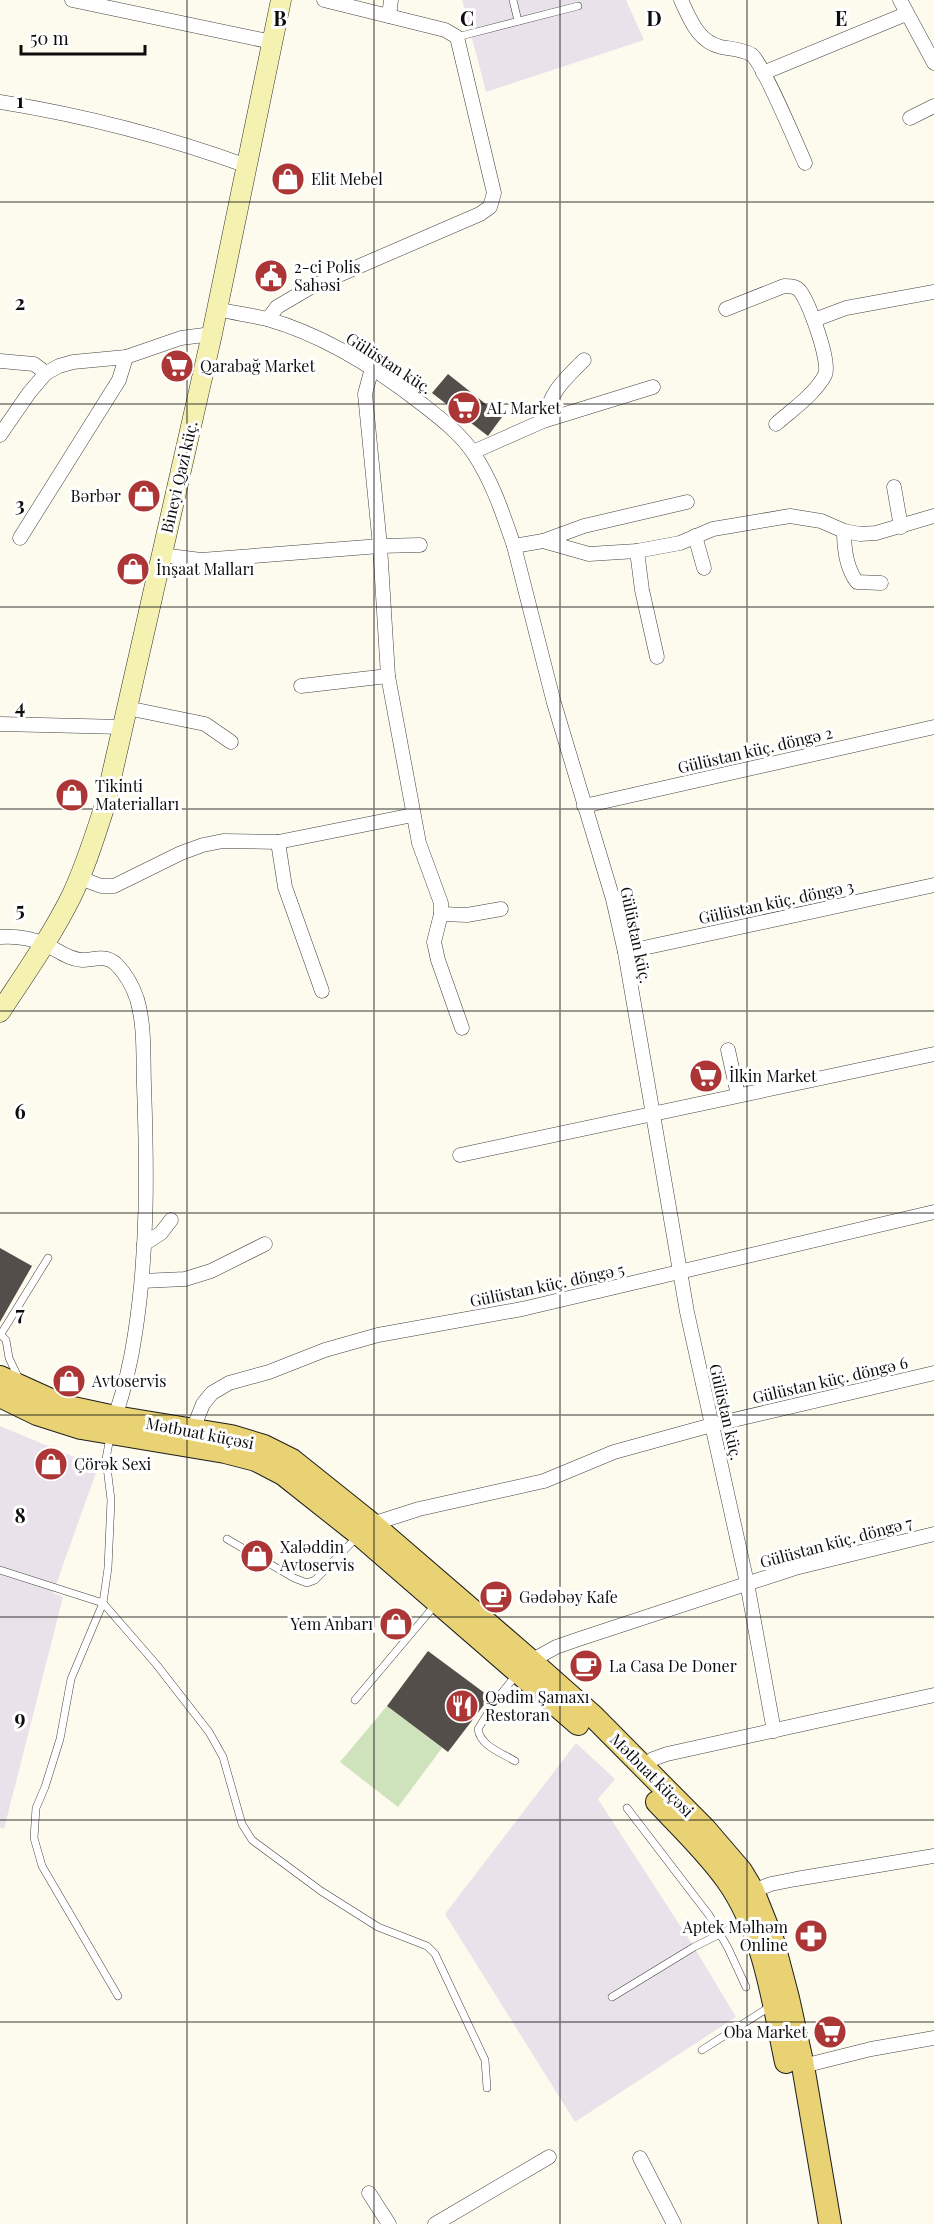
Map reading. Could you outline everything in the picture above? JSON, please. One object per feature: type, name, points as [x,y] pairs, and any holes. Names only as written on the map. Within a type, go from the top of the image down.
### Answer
[{"type":"main road","name":"Bineyi Qazi küç.","points":[[0,1012],[45,944],[80,878],[105,806],[212,334],[281,0]]},
{"type":"main road","name":"Mətbuat küçəsi","points":[[0,1377],[112,1425],[256,1460],[283,1474],[366,1529]]},
{"type":"main road","name":"Mətbuat küçəsi","points":[[0,1396],[58,1421],[81,1428],[112,1425],[193,1429],[231,1436],[264,1446],[292,1460],[366,1529],[525,1666],[582,1727],[639,1772],[728,1881],[746,1895],[772,1941],[788,1998],[815,2224]]},
{"type":"main road","name":"Mətbuat küçəsi","points":[[746,1895],[749,1920],[795,2067],[830,2224]]},
{"type":"street","points":[[72,0],[272,42]]},
{"type":"street","points":[[268,320],[276,307],[293,296],[480,214],[490,207],[494,193],[457,37],[445,30],[324,0]]},
{"type":"street","points":[[389,16],[391,0]]},
{"type":"street","points":[[681,0],[696,31],[707,42],[737,49],[753,56],[805,163]]},
{"type":"street","points":[[900,0],[934,63]]},
{"type":"street","points":[[763,73],[906,14]]},
{"type":"street","points":[[0,102],[102,120],[193,146],[247,166]]},
{"type":"street","points":[[910,118],[934,106]]},
{"type":"street","points":[[726,309],[784,286],[794,286],[801,292],[814,320],[826,362],[826,372],[815,389],[776,424]]},
{"type":"street","points":[[814,320],[846,308],[934,292]]},
{"type":"street","name":"Gülüstan küç.","points":[[217,309],[268,320],[328,343],[372,368],[435,414],[473,452],[490,481],[502,509],[584,806],[613,899],[680,1271],[747,1583],[774,1731]]},
{"type":"street","points":[[0,435],[46,373],[73,362],[126,357],[181,338],[212,334]]},
{"type":"street","points":[[20,538],[119,380],[126,357]]},
{"type":"street","points":[[543,421],[549,400],[557,387],[584,360]]},
{"type":"street","points":[[0,361],[34,364],[46,373]]},
{"type":"street","points":[[372,368],[365,394],[380,546],[388,676],[412,815],[419,843],[438,891],[441,914],[434,942],[462,1028]]},
{"type":"street","points":[[473,452],[543,421],[653,387]]},
{"type":"street","points":[[894,487],[901,527]]},
{"type":"street","points":[[514,546],[543,542],[584,526],[687,502]]},
{"type":"street","points":[[543,542],[590,554],[637,551],[662,548],[731,525],[790,516],[822,521],[844,531],[860,534],[901,527],[934,516]]},
{"type":"street","points":[[844,531],[850,574],[857,582],[880,584]]},
{"type":"street","points":[[694,536],[704,568]]},
{"type":"street","points":[[161,555],[201,560],[420,545]]},
{"type":"street","points":[[637,551],[642,590],[657,657]]},
{"type":"street","points":[[301,686],[388,676]]},
{"type":"street","points":[[0,724],[125,717],[205,724],[231,742]]},
{"type":"street","name":"Gülüstan küç. döngə 2","points":[[584,806],[934,727]]},
{"type":"street","points":[[80,878],[101,886],[114,886],[181,853],[203,845],[223,841],[278,842],[412,815]]},
{"type":"street","points":[[278,842],[285,887],[322,991]]},
{"type":"street","name":"Gülüstan küç. döngə 3","points":[[624,952],[934,885]]},
{"type":"street","points":[[441,914],[467,915],[501,909]]},
{"type":"street","points":[[0,936],[25,938],[45,944],[69,957],[82,960],[106,958],[115,963],[136,996],[142,1031],[146,1140],[142,1281],[135,1335],[125,1384],[112,1425]]},
{"type":"street","points":[[728,1050],[738,1095]]},
{"type":"street","points":[[460,1155],[652,1112],[934,1054]]},
{"type":"street","name":"Gülüstan küç. döngə 5","points":[[193,1429],[203,1404],[212,1393],[229,1383],[269,1372],[326,1350],[378,1335],[522,1309],[934,1212]]},
{"type":"street","points":[[144,1244],[161,1233],[171,1220]]},
{"type":"street","points":[[142,1281],[185,1279],[210,1271],[265,1244]]},
{"type":"street","name":"Gülüstan küç. döngə 6","points":[[366,1529],[419,1509],[544,1481],[614,1452],[712,1425],[934,1373]]},
{"type":"street","name":"Gülüstan küç. döngə 7","points":[[525,1666],[556,1647],[747,1583],[852,1552],[934,1534]]},
{"type":"street","points":[[639,1772],[653,1759],[667,1754],[934,1695]]},
{"type":"street","points":[[746,1895],[771,1884],[934,1856]]},
{"type":"street","points":[[795,2067],[934,2037]]},
{"type":"street","points":[[435,2224],[549,2157]]},
{"type":"street","points":[[640,2158],[674,2224]]},
{"type":"street","points":[[369,2193],[389,2224]]},
{"type":"lane","points":[[513,0],[518,21]]},
{"type":"lane","points":[[457,37],[578,6]]},
{"type":"lane","points":[[25,1389],[13,1368],[6,1340],[0,1334],[48,1258]]},
{"type":"lane","points":[[112,1425],[106,1459],[111,1500],[108,1568],[103,1603],[71,1678],[60,1739],[36,1808],[34,1838],[42,1866],[118,1996]]},
{"type":"lane","points":[[227,1539],[294,1578],[307,1583],[315,1580],[366,1529]]},
{"type":"lane","points":[[0,1570],[103,1603],[156,1664],[209,1732],[223,1757],[242,1824],[252,1840],[321,1891],[378,1927],[427,1946],[435,1953],[485,2060],[487,2088]]},
{"type":"lane","points":[[355,1700],[443,1595]]},
{"type":"lane","points":[[515,1761],[483,1741],[478,1729],[496,1700],[525,1666]]},
{"type":"lane","points":[[627,1808],[709,1915],[746,1988]]},
{"type":"lane","points":[[612,1997],[720,1934],[749,1920]]},
{"type":"lane","points":[[702,2050],[774,2005]]},
{"type":"shaded area","points":[[462,0],[626,0],[644,40],[486,92]]},
{"type":"shaded area","points":[[0,1426],[98,1467],[53,1593],[63,1597],[4,1829],[0,1827]]},
{"type":"shaded area","points":[[576,1743],[615,1779],[598,1799],[694,1947],[736,2017],[575,2122],[445,1914]]},
{"type":"green space","points":[[387,1706],[442,1748],[398,1807],[340,1762]]},
{"type":"building","points":[[448,374],[502,417],[488,436],[432,393]]},
{"type":"building","points":[[0,1248],[32,1266],[0,1322]]},
{"type":"building","points":[[428,1651],[490,1697],[448,1752],[387,1706]]},
{"type":"place","name":"Elit Mebel","points":[[288,179]]},
{"type":"place","name":"2-ci Polis Sahəsi","points":[[271,276]]},
{"type":"place","name":"Qarabağ Market","points":[[177,366]]},
{"type":"place","name":"AL Market","points":[[464,408]]},
{"type":"place","name":"Bərbər","points":[[144,496]]},
{"type":"place","name":"İnşaat Malları","points":[[133,569]]},
{"type":"place","name":"Tikinti Materialları","points":[[72,795]]},
{"type":"place","name":"İlkin Market","points":[[706,1076]]},
{"type":"place","name":"Avtoservis","points":[[69,1381]]},
{"type":"place","name":"Çörək Sexi","points":[[51,1464]]},
{"type":"place","name":"Xaləddin Avtoservis","points":[[257,1556]]},
{"type":"place","name":"Gədəbəy Kafe","points":[[496,1597]]},
{"type":"place","name":"Yem Anbarı","points":[[396,1624]]},
{"type":"place","name":"La Casa De Doner","points":[[586,1666]]},
{"type":"place","name":"Qədim Şamaxı Restoran","points":[[462,1706]]},
{"type":"place","name":"Aptek Mәlhәm Online","points":[[811,1936]]},
{"type":"place","name":"Oba Market","points":[[830,2032]]}]
